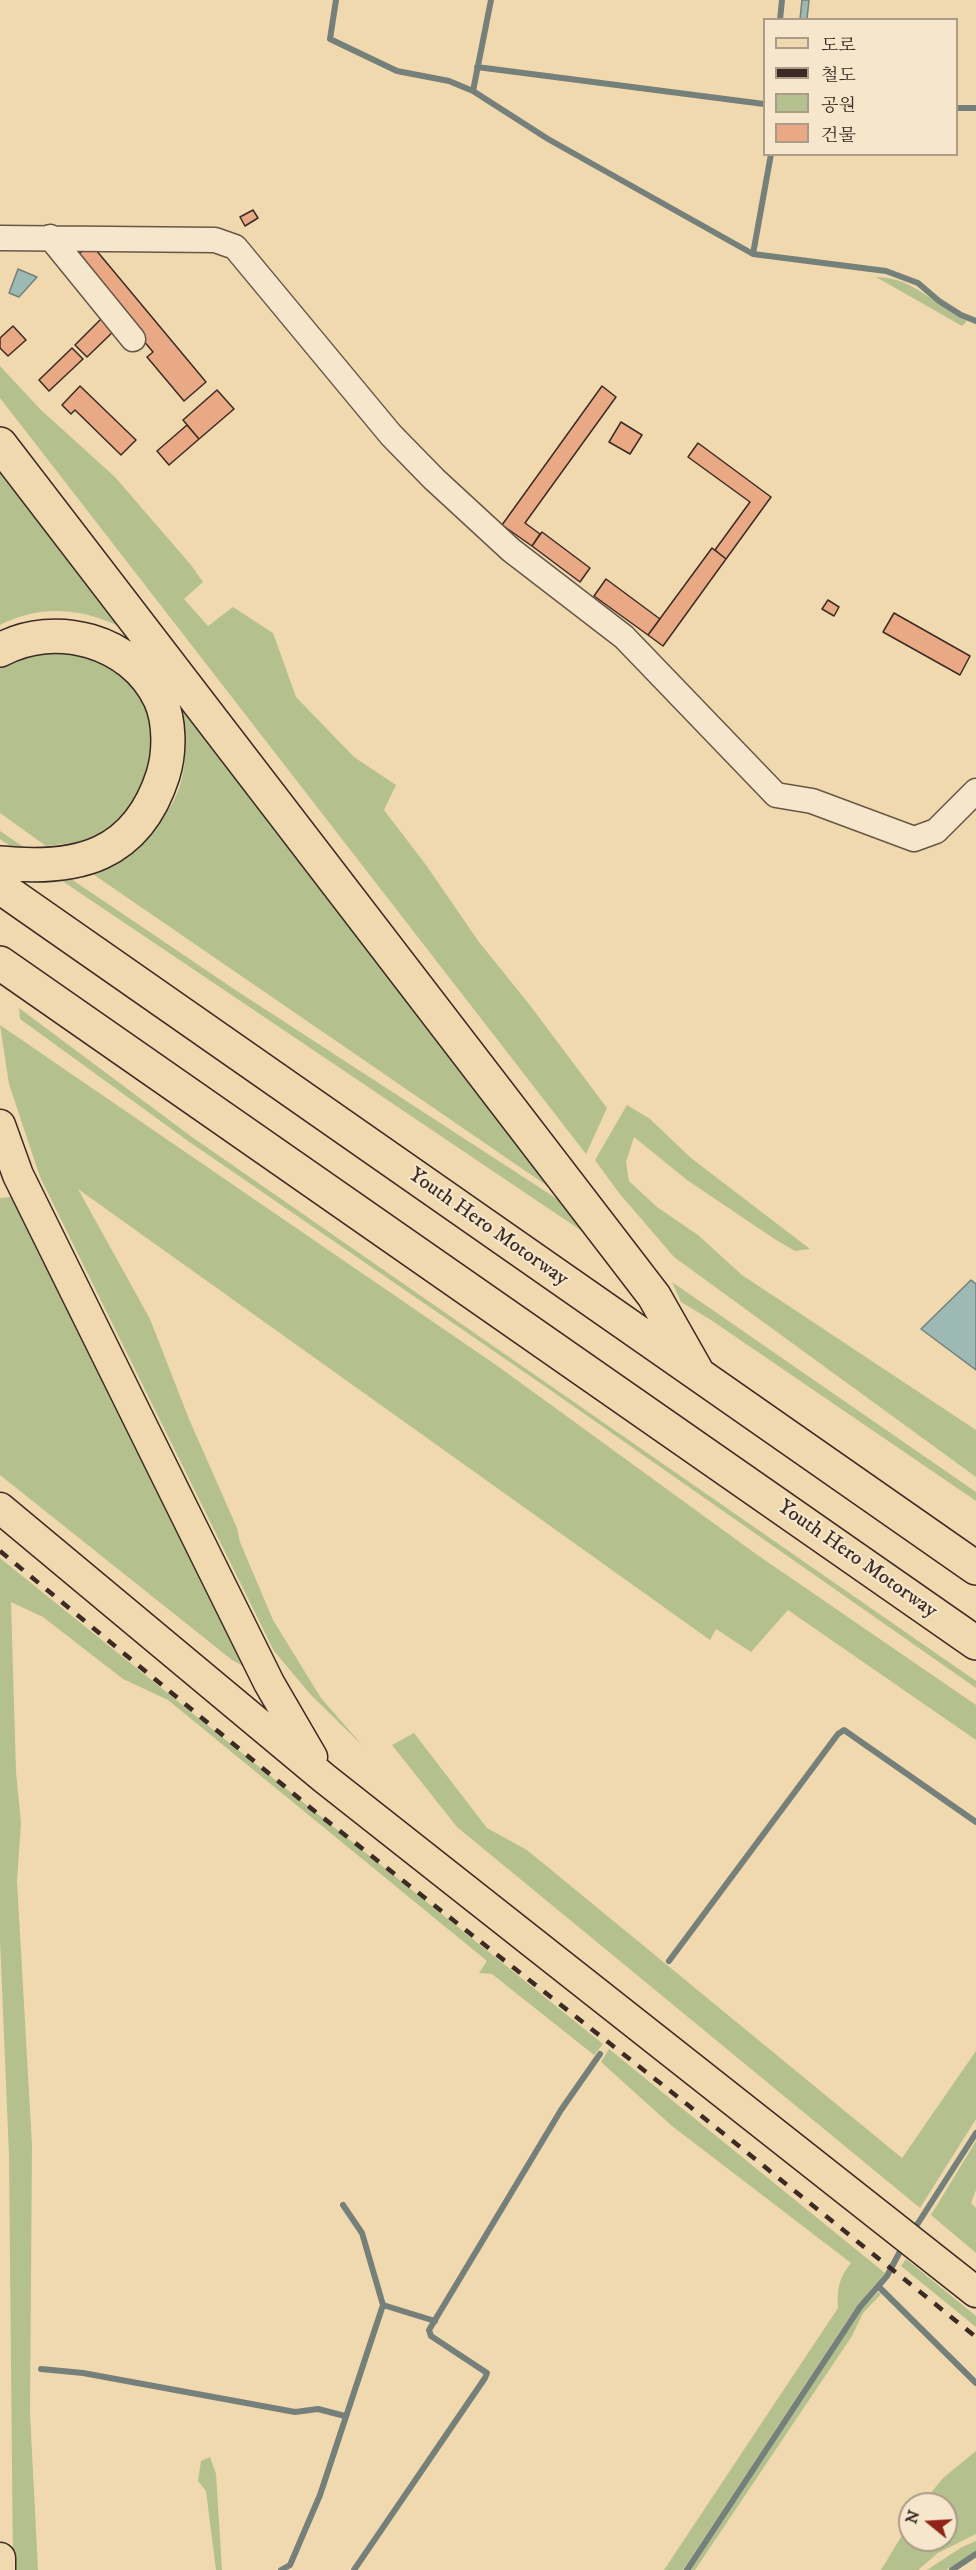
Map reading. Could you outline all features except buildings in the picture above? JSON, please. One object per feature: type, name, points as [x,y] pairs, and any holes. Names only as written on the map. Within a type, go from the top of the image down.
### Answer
[{"type":"highway","points":[[0,444],[654,1296],[699,1376]]},
{"type":"highway","points":[[0,651],[32,638],[57,635],[84,638],[106,648],[127,659],[147,677],[161,701],[168,734],[166,766],[157,795],[141,822],[118,844],[86,859],[56,864],[0,863]]},
{"type":"highway","name":"Youth Hero Motorway","points":[[0,887],[976,1568]]},
{"type":"highway","name":"Youth Hero Motorway","points":[[3,965],[976,1642]]},
{"type":"main road","points":[[0,1125],[18,1175],[269,1683],[324,1778]]},
{"type":"main road","points":[[0,1508],[324,1778],[976,2292]]},
{"type":"main road","points":[[0,2558],[0,2570]]},
{"type":"street","points":[[51,237],[133,339]]},
{"type":"street","points":[[0,238],[215,240],[236,247],[391,435],[434,479],[511,550],[624,637],[776,795],[812,801],[914,839],[936,831],[976,792]]},
{"type":"green space","points":[[876,277],[902,282],[913,287],[967,321],[962,326]]},
{"type":"green space","points":[[0,366],[41,410],[115,477],[191,565],[203,582],[184,599],[208,626],[233,607],[273,633],[296,697],[354,757],[396,785],[384,810],[426,865],[479,942],[607,1108],[586,1154],[0,398]]},
{"type":"green space","points":[[0,457],[137,636],[104,620],[70,612],[35,613],[0,625]]},
{"type":"green space","points":[[63,640],[146,685],[158,767],[118,823],[82,842],[46,846],[0,813],[0,657]]},
{"type":"green space","points":[[181,705],[575,1205],[84,868],[145,834],[173,802],[180,787],[185,755]]},
{"type":"green space","points":[[0,831],[237,991],[608,1232],[610,1250],[0,839]]},
{"type":"green space","points":[[19,1008],[192,1137],[976,1681],[976,1688],[546,1387],[188,1141],[20,1019]]},
{"type":"green space","points":[[0,1025],[499,1367],[756,1554],[976,1705],[976,1740],[788,1610],[751,1652],[716,1629],[710,1640],[78,1189],[150,1319],[273,1620],[321,1698],[363,1746],[311,1695],[274,1651],[40,1177],[9,1084]]},
{"type":"green space","points":[[627,1105],[650,1119],[691,1158],[810,1249],[795,1251],[776,1240],[687,1180],[634,1137],[626,1162],[629,1181],[657,1207],[698,1235],[742,1275],[976,1430],[976,1477],[674,1257],[619,1193],[595,1160]]},
{"type":"green space","points":[[11,1197],[26,1211],[249,1669],[232,1660],[0,1475],[0,1198]]},
{"type":"green space","points":[[672,1282],[976,1492],[976,1501],[711,1320],[681,1302]]},
{"type":"green space","points":[[0,1558],[603,2044],[594,2055],[492,1974],[479,1973],[487,1961],[168,1700],[123,1679],[43,1617],[11,1602],[16,1772],[21,1823],[17,1881],[32,2145],[30,2413],[38,2570],[13,2570],[9,2155],[0,1940]]},
{"type":"green space","points":[[414,1733],[487,1828],[527,1850],[902,2158],[976,2051],[976,2119],[920,2208],[457,1827],[392,1745]]},
{"type":"green space","points":[[609,2049],[885,2273],[854,2310],[683,2570],[664,2570],[838,2308],[840,2284],[851,2263],[672,2126],[601,2062]]},
{"type":"green space","points":[[976,2141],[976,2190],[971,2203],[976,2208],[976,2253],[931,2215]]},
{"type":"green space","points":[[906,2259],[976,2316],[976,2327],[901,2266]]},
{"type":"green space","points":[[878,2292],[881,2294],[863,2313],[852,2336],[695,2570],[689,2570],[862,2309]]},
{"type":"green space","points":[[976,2451],[976,2534],[958,2543],[958,2492],[932,2492],[943,2478]]},
{"type":"green space","points":[[210,2457],[216,2474],[222,2570],[216,2570],[206,2491],[198,2481],[201,2461]]},
{"type":"green space","points":[[976,2541],[976,2552],[946,2570],[927,2570],[954,2552],[958,2552],[962,2547]]},
{"type":"green space","points":[[898,2542],[898,2552],[940,2552],[918,2570],[881,2570]]},
{"type":"water","points":[[802,0],[809,0],[807,18],[800,18]]},
{"type":"water","points":[[18,269],[37,277],[19,297],[9,293]]},
{"type":"water","points":[[971,1280],[976,1284],[976,1370],[921,1329]]},
{"type":"waterway","points":[[336,0],[330,39],[397,71],[449,81],[473,91],[548,139],[753,254],[886,271],[918,283],[939,301],[961,315],[976,321]]},
{"type":"waterway","points":[[473,91],[491,0]]},
{"type":"waterway","points":[[780,18],[782,0]]},
{"type":"waterway","points":[[477,67],[763,104]]},
{"type":"waterway","points":[[958,108],[976,108]]},
{"type":"waterway","points":[[753,254],[771,156]]},
{"type":"waterway","points":[[669,1961],[838,1734],[844,1730],[976,1822]]},
{"type":"waterway","points":[[354,2570],[485,2378],[487,2373],[431,2336],[429,2330],[561,2110],[600,2054]]},
{"type":"waterway","points":[[913,2231],[976,2133]]},
{"type":"waterway","points":[[343,2205],[362,2233],[383,2305]]},
{"type":"waterway","points":[[687,2570],[860,2307],[887,2276],[904,2244]]},
{"type":"waterway","points":[[879,2287],[976,2383]]},
{"type":"waterway","points":[[281,2570],[290,2565],[320,2495],[383,2305],[435,2321]]},
{"type":"waterway","points":[[41,2369],[83,2373],[295,2412],[318,2409],[345,2416]]},
{"type":"waterway","points":[[952,2570],[976,2554]]},
{"type":"railway","points":[[0,1551],[312,1809],[688,2105],[976,2337]]}]
